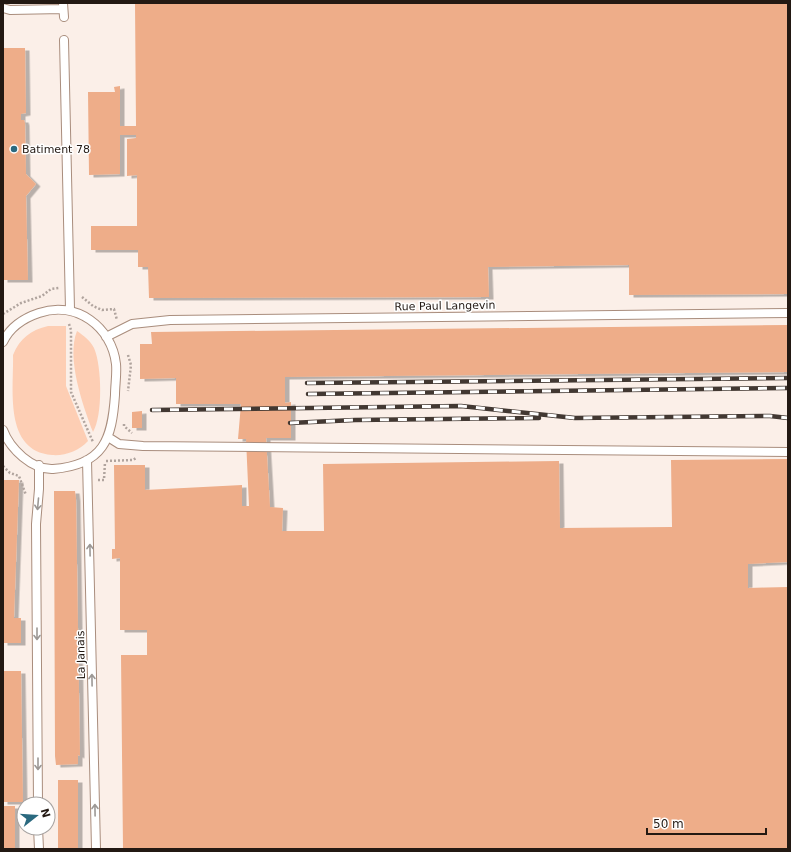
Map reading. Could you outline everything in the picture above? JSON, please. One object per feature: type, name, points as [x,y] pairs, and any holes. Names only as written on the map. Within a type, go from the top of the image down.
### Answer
[{"type":"lane","points":[[3,8],[10,10],[63,10]]},
{"type":"lane","points":[[64,40],[67,309]]},
{"type":"lane","points":[[3,430],[15,450],[26,460],[38,465],[51,469],[76,465],[87,460],[98,451],[108,437],[113,419],[116,373],[113,350],[99,327],[88,318],[67,309],[43,311],[30,316],[14,326],[4,338]]},
{"type":"lane","name":"Rue Paul Langevin","points":[[106,337],[132,324],[146,321],[170,320],[788,313]]},
{"type":"lane","points":[[108,437],[119,444],[143,446],[788,452]]},
{"type":"lane","name":"La Janais","points":[[87,460],[96,849]]},
{"type":"lane","points":[[38,465],[39,489],[36,524],[38,796]]},
{"type":"lane","points":[[38,836],[39,849]]},
{"type":"path","points":[[57,287],[67,309],[71,330],[71,392],[91,439],[105,462],[108,460],[133,460],[142,457],[143,446]]},
{"type":"shaded area","points":[[48,326],[66,326],[66,386],[88,441],[76,450],[67,454],[52,455],[36,451],[25,442],[18,430],[14,416],[13,355],[19,344],[31,332]]},
{"type":"shaded area","points":[[77,331],[87,338],[94,348],[99,366],[100,403],[96,425],[93,432],[77,382],[73,355]]},
{"type":"building","points":[[135,3],[788,3],[788,294],[629,295],[629,265],[488,267],[489,297],[149,298],[148,267],[138,267],[138,250],[91,250],[91,226],[137,226],[137,175],[127,176],[127,139],[136,138],[136,135],[120,135],[120,174],[89,175],[88,92],[115,92],[114,87],[120,86],[120,126],[136,126]]},
{"type":"building","name":"Batiment 78","points":[[3,48],[25,48],[26,113],[21,114],[21,120],[24,120],[25,123],[26,174],[36,184],[26,196],[28,280],[3,280]]},
{"type":"building","points":[[788,325],[788,372],[285,377],[285,403],[291,402],[291,438],[266,438],[270,507],[283,508],[282,531],[324,531],[323,464],[559,461],[560,528],[672,527],[671,460],[788,459],[788,562],[748,564],[748,588],[788,587],[788,849],[123,849],[121,655],[147,655],[147,630],[120,630],[120,558],[112,559],[112,549],[115,549],[114,465],[145,465],[145,490],[242,485],[242,506],[249,506],[246,439],[238,439],[241,404],[176,404],[176,378],[140,379],[140,344],[152,344],[151,332]]},
{"type":"building","points":[[142,411],[142,428],[132,428],[132,412]]},
{"type":"building","points":[[3,480],[19,480],[14,618],[21,618],[21,643],[3,643]]},
{"type":"building","points":[[54,491],[75,491],[76,499],[80,756],[78,755],[78,764],[56,765],[55,756]]},
{"type":"building","points":[[3,671],[21,671],[23,796],[16,796],[16,802],[3,802]]},
{"type":"building","points":[[58,780],[78,780],[78,849],[58,849]]},
{"type":"building","points":[[3,806],[15,806],[15,849],[3,849]]},
{"type":"railway","points":[[307,383],[788,378]]},
{"type":"railway","points":[[308,394],[788,388]]},
{"type":"railway","points":[[152,410],[461,406],[575,418],[770,416],[788,418]]},
{"type":"railway","points":[[290,423],[355,420],[539,418]]},
{"type":"place","name":"Batiment 78","points":[[14,149]]}]
